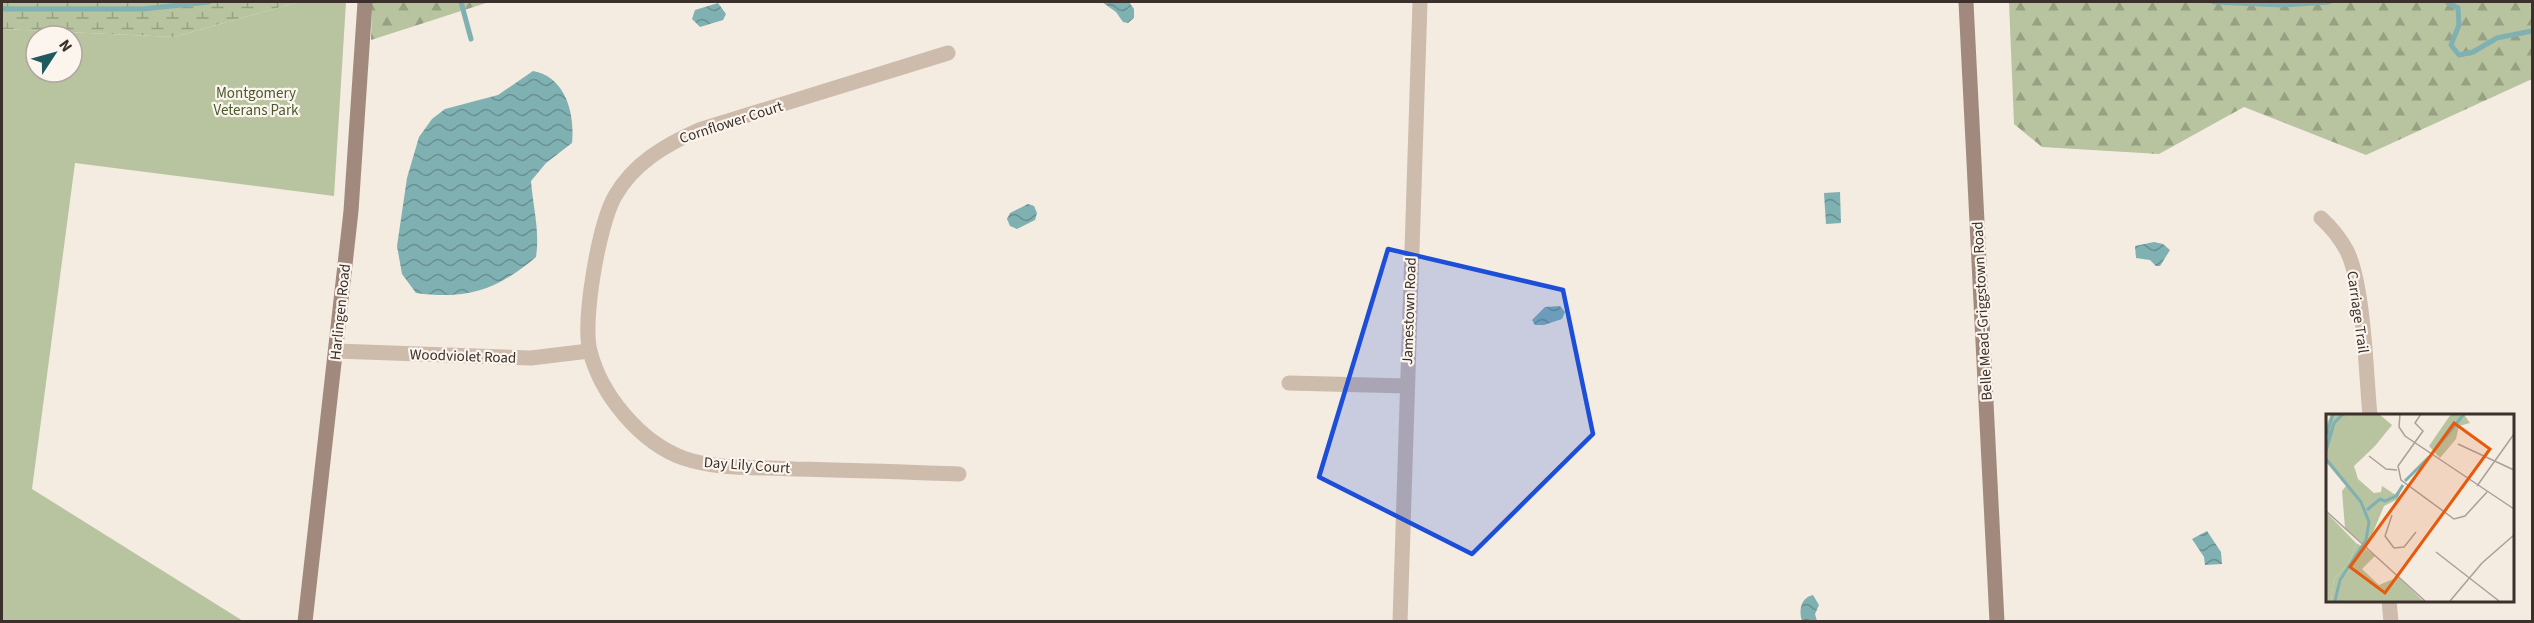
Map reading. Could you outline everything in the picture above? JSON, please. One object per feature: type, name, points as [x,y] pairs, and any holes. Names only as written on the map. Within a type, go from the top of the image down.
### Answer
[{"type":"street","name":"Harlingen Road","points":[[305,621],[351,211],[365,2]]},
{"type":"street","name":"Jamestown Road","points":[[1400,621],[1420,2]]},
{"type":"street","name":"Belle Mead-Griggstown Road","points":[[1966,2],[1997,621]]},
{"type":"street","name":"Cornflower Court","points":[[589,351],[597,248],[604,218],[616,195],[649,157],[670,142],[699,130],[948,54]]},
{"type":"street","name":"Carriage Trail","points":[[2321,218],[2347,251],[2356,281],[2370,414]]},
{"type":"street","name":"Woodviolet Road","points":[[336,351],[531,358],[589,351]]},
{"type":"street","name":"Day Lily Court","points":[[589,351],[607,388],[628,419],[647,436],[681,457],[724,466],[959,474]]},
{"type":"street","points":[[1289,383],[1407,386]]},
{"type":"street","points":[[2389,602],[2391,621]]},
{"type":"highlighted area","points":[[1388,249],[1563,290],[1593,434],[1472,554],[1319,477]]},
{"type":"green space","points":[[2,2],[299,2],[174,37],[84,33],[84,24],[24,24],[24,30],[2,29]]},
{"type":"green space","name":"Montgomery Veterans Park","points":[[299,2],[346,2],[334,196],[75,163],[32,489],[243,621],[2,621],[2,29],[24,30],[24,84],[84,84],[84,33],[174,37]]},
{"type":"green space","points":[[372,2],[489,2],[371,40]]},
{"type":"green space","points":[[2009,2],[2532,2],[2532,79],[2366,155],[2244,107],[2159,154],[2042,147],[2014,124]]},
{"type":"water","points":[[1102,2],[1129,2],[1134,9],[1134,18],[1128,23],[1123,22],[1116,12]]},
{"type":"water","points":[[718,3],[726,14],[723,20],[700,27],[692,19],[695,10]]},
{"type":"water","points":[[533,71],[544,75],[561,89],[570,109],[573,132],[572,143],[546,163],[531,181],[537,228],[536,257],[508,278],[480,290],[451,295],[416,293],[402,274],[397,246],[407,178],[419,137],[432,119],[445,109],[498,95]]},
{"type":"water","points":[[1840,192],[1841,223],[1826,224],[1824,193]]},
{"type":"water","points":[[1028,204],[1034,206],[1037,213],[1035,220],[1017,229],[1010,226],[1007,219],[1010,213]]},
{"type":"water","points":[[2154,242],[2163,244],[2170,250],[2160,266],[2156,266],[2150,260],[2136,258],[2135,246]]},
{"type":"water","points":[[1560,306],[1565,312],[1562,319],[1544,325],[1535,325],[1532,320],[1545,307]]},
{"type":"water","points":[[2207,531],[2221,552],[2222,564],[2205,565],[2204,557],[2192,539]]},
{"type":"water","points":[[1813,595],[1819,605],[1815,614],[1817,621],[1802,621],[1801,605],[1805,599]]},
{"type":"waterway","points":[[2,9],[143,9],[209,2]]},
{"type":"waterway","points":[[461,2],[471,39]]},
{"type":"waterway","points":[[2214,2],[2283,5],[2329,2]]},
{"type":"waterway","points":[[2447,2],[2458,8],[2459,25],[2451,45],[2459,55],[2473,52],[2497,38],[2532,31]]}]
